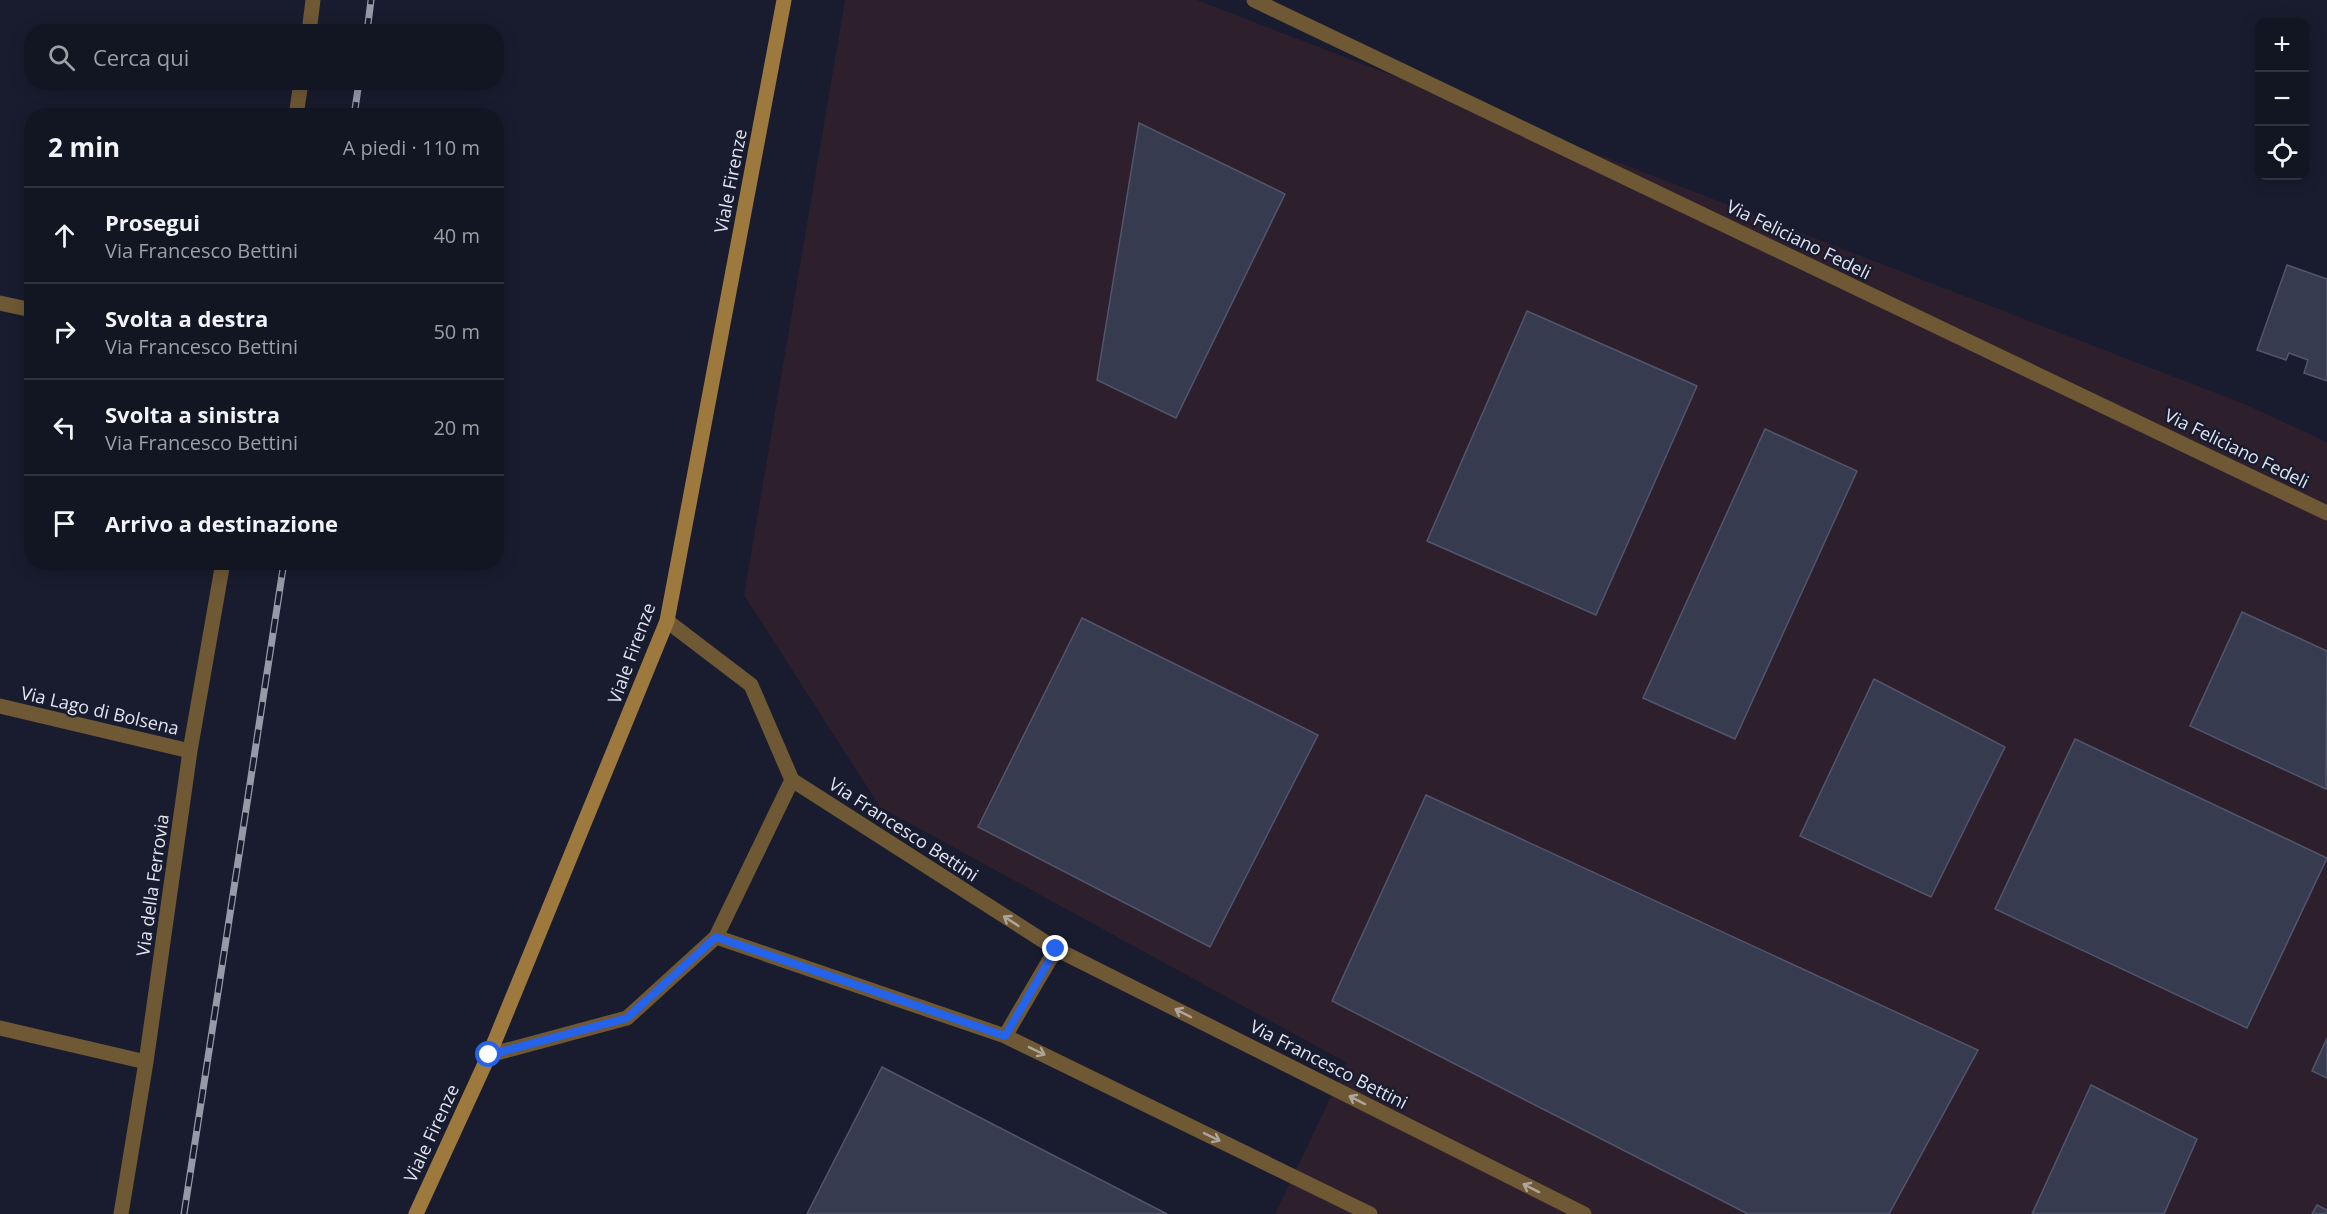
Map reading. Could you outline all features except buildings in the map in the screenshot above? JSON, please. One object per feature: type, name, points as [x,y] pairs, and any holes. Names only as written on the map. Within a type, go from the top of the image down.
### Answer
[{"type":"main road","name":"Viale Firenze","points":[[416,1214],[489,1055],[667,621],[784,0]]},
{"type":"street","points":[[310,24],[313,0]]},
{"type":"street","name":"Via Feliciano Fedeli","points":[[1254,0],[2327,513]]},
{"type":"street","points":[[297,108],[300,90]]},
{"type":"street","points":[[0,303],[24,308]]},
{"type":"street","name":"Via della Ferrovia","points":[[121,1214],[146,1062],[190,751],[222,570]]},
{"type":"street","points":[[489,1055],[627,1018],[716,937],[792,780],[751,685],[667,621]]},
{"type":"street","name":"Via Lago di Bolsena","points":[[0,706],[190,751]]},
{"type":"street","name":"Via Francesco Bettini","points":[[792,780],[1056,949],[1584,1214]]},
{"type":"street","points":[[716,937],[1005,1036],[1370,1214]]},
{"type":"street","points":[[1005,1036],[1056,949]]},
{"type":"street","points":[[0,1028],[146,1062]]},
{"type":"shaded area","points":[[845,0],[1197,0],[2242,403],[2327,442],[2327,1214],[1275,1214],[1347,1063],[880,807],[744,595]]},
{"type":"railway","points":[[368,24],[371,0]]},
{"type":"railway","points":[[355,108],[358,90]]},
{"type":"railway","points":[[184,1214],[283,570]]},
{"type":"route","points":[[489,1055],[627,1018],[716,937],[1005,1036],[1056,949]]}]
